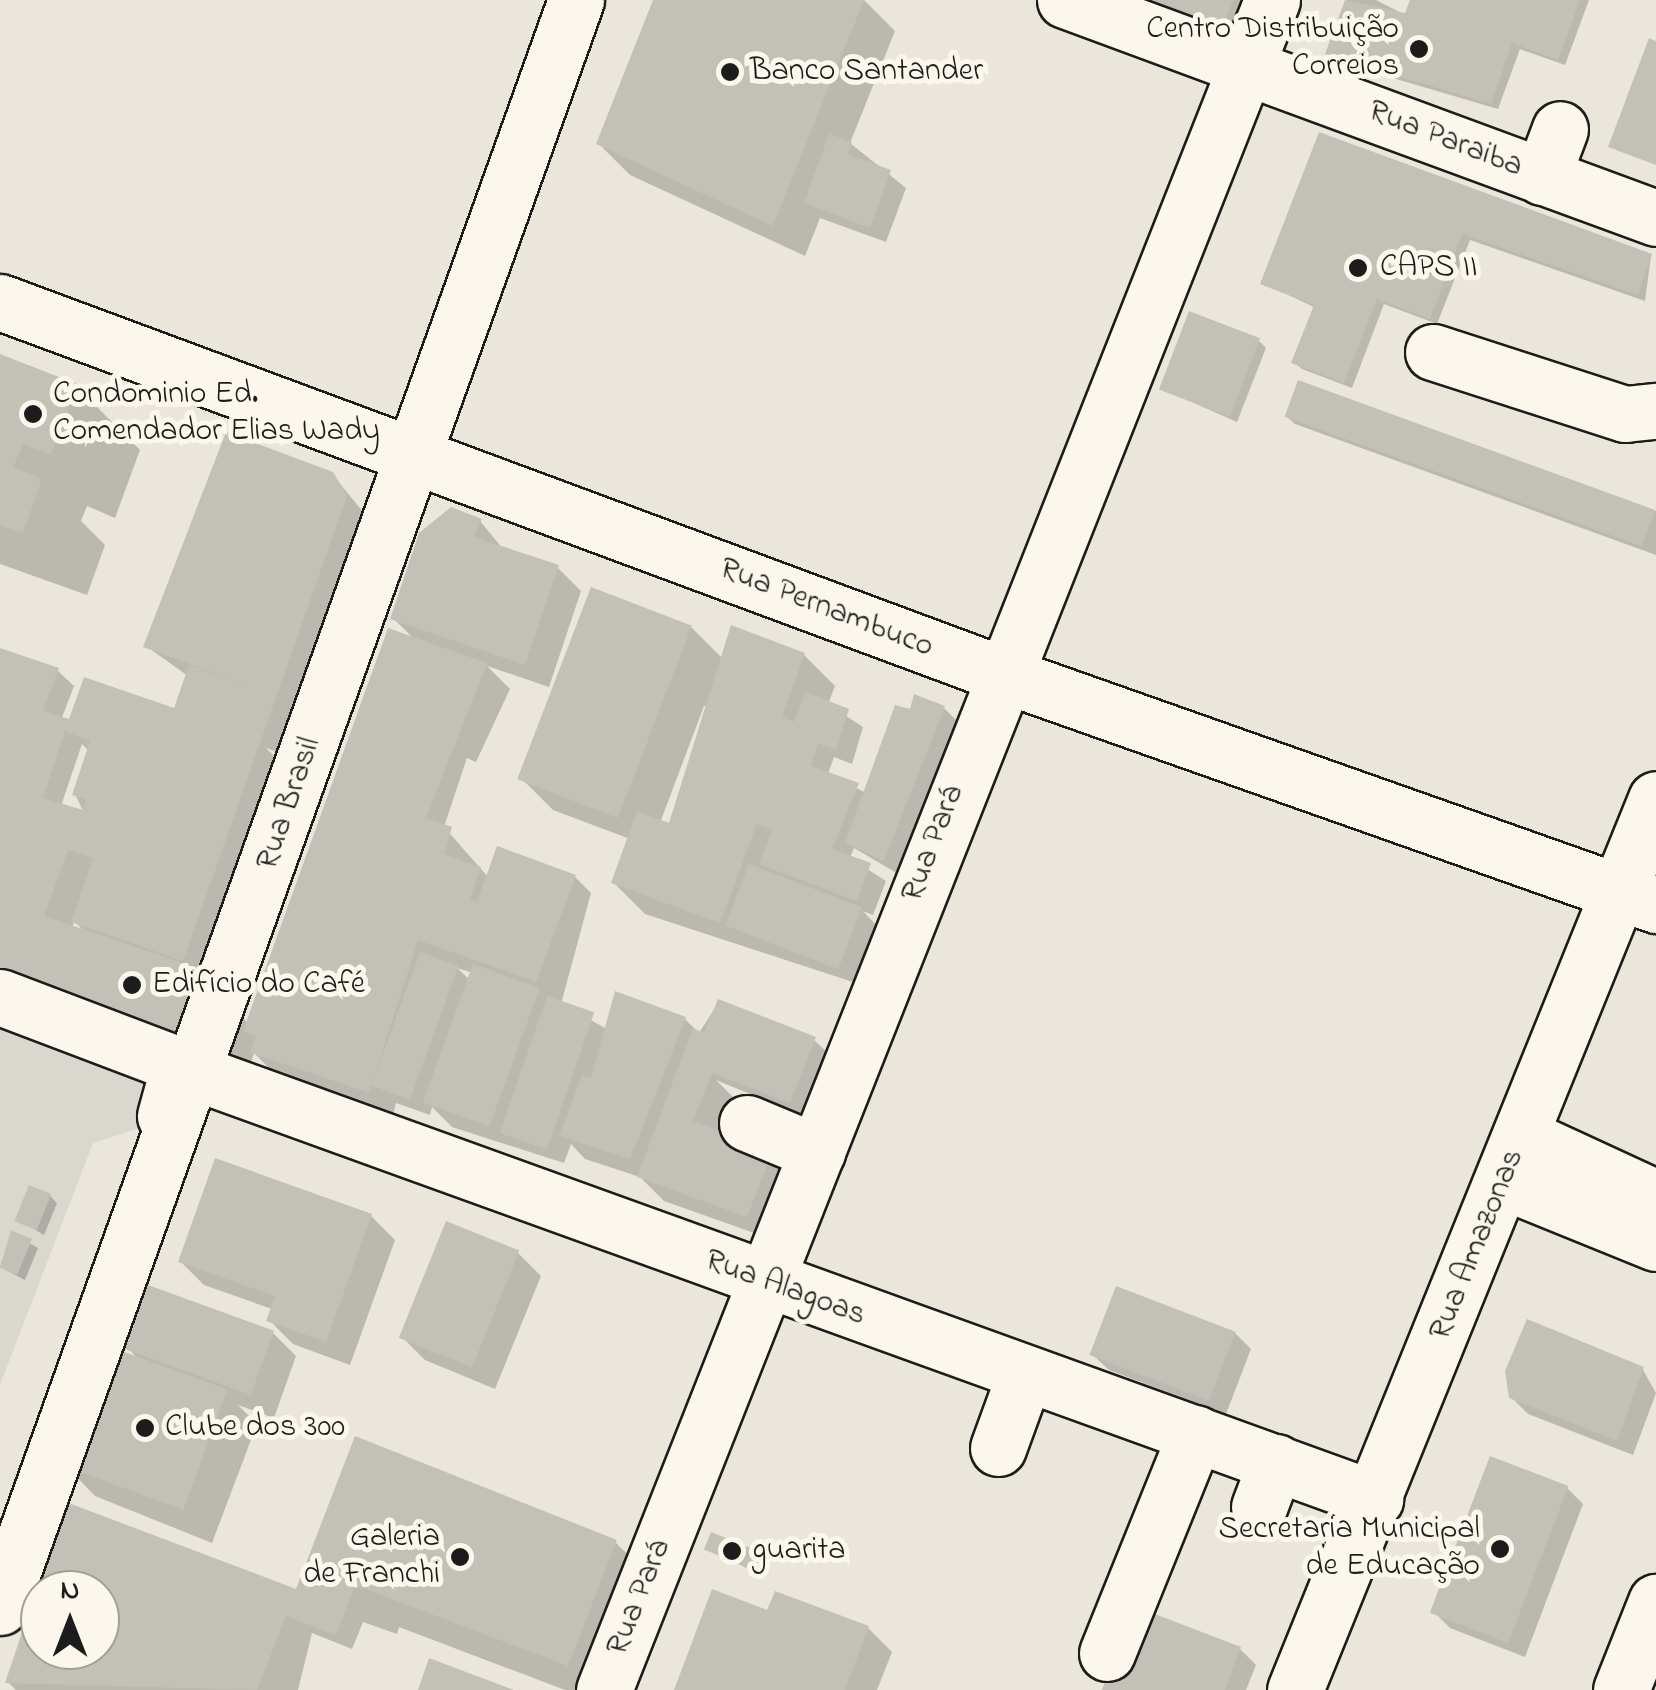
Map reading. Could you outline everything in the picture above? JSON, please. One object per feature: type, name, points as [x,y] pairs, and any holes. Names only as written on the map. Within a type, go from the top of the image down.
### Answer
[{"type":"street","name":"Rua Brasil","points":[[0,1607],[576,0]]},
{"type":"street","name":"Rua Paraiba","points":[[1066,0],[1245,65],[1564,167],[1656,218]]},
{"type":"street","name":"Rua Pará","points":[[604,1690],[817,1152],[999,674],[1272,0]]},
{"type":"street","points":[[1564,167],[1656,208]]},
{"type":"street","name":"Rua Pernambuco","points":[[0,302],[999,674],[1638,898]]},
{"type":"street","points":[[1434,352],[1625,414],[1656,411]]},
{"type":"street","name":"Rua Amazonas","points":[[1295,1690],[1512,1159],[1638,898],[1656,798]]},
{"type":"street","name":"Rua Alagoas","points":[[0,997],[766,1283],[1196,1433],[1267,1484],[1376,1499]]},
{"type":"street","points":[[0,1540],[190,1071]]},
{"type":"street","points":[[746,1123],[817,1152]]},
{"type":"street","points":[[1512,1159],[1656,1198]]},
{"type":"street","points":[[1512,1159],[1656,1242]]},
{"type":"street","points":[[998,1448],[1025,1374]]},
{"type":"street","points":[[1107,1653],[1196,1433]]},
{"type":"street","points":[[1622,1690],[1656,1602]]},
{"type":"shaded area","points":[[0,0],[1656,0],[1656,1690],[0,1690]]},
{"type":"shaded area","points":[[0,1001],[174,1069],[146,1126],[93,1143],[0,1385]]},
{"type":"building","name":"Banco Santander","points":[[653,0],[864,0],[773,226],[596,144]]},
{"type":"building","points":[[1154,0],[1233,0],[1223,26]]},
{"type":"building","name":"Centro Distribuição Correios","points":[[1345,0],[1405,13],[1410,0],[1580,0],[1558,60],[1512,43],[1491,104],[1325,54]]},
{"type":"building","points":[[1649,38],[1656,41],[1656,165],[1608,147]]},
{"type":"building","name":"CAPS II","points":[[1319,132],[1652,254],[1638,295],[1462,234],[1430,319],[1377,299],[1344,383],[1291,363],[1314,305],[1260,284]]},
{"type":"building","points":[[829,134],[852,142],[847,154],[891,170],[870,228],[804,203]]},
{"type":"building","points":[[1189,311],[1260,338],[1230,417],[1159,389]]},
{"type":"building","name":"Condominio Ed. Comendador Elias Wady","points":[[0,354],[77,384],[51,455],[23,444],[13,467],[42,479],[23,533],[0,525]]},
{"type":"building","points":[[1298,380],[1655,510],[1642,547],[1285,417]]},
{"type":"building","points":[[226,432],[333,472],[347,496],[183,961],[71,922],[93,858],[68,850],[44,916],[198,968],[173,1039],[0,977],[0,648],[59,668],[43,711],[69,719],[84,677],[174,708],[189,665],[253,687],[143,647]],"holes":[[[65,731],[90,741],[72,795],[86,800],[83,810],[43,798]]]},
{"type":"building","points":[[451,507],[482,519],[474,537],[559,565],[525,665],[390,619],[419,533]]},
{"type":"building","points":[[591,587],[692,626],[618,818],[517,779]]},
{"type":"building","points":[[731,625],[805,653],[782,717],[794,722],[806,692],[849,709],[836,750],[818,743],[811,766],[859,783],[832,849],[871,863],[857,901],[759,864],[772,830],[757,824],[720,923],[611,883],[637,811],[669,823]]},
{"type":"building","points":[[388,628],[487,663],[426,818],[452,827],[444,854],[481,867],[470,899],[477,902],[497,846],[576,875],[536,982],[418,940],[369,1093],[250,1052],[256,1036],[243,1031]]},
{"type":"building","points":[[914,694],[945,706],[884,861],[845,843],[895,705],[910,709]]},
{"type":"building","points":[[749,864],[862,907],[838,969],[725,926]]},
{"type":"building","points":[[420,952],[459,966],[410,1099],[371,1085]]},
{"type":"building","points":[[473,964],[540,988],[489,1126],[423,1102]]},
{"type":"building","points":[[615,991],[686,1017],[630,1159],[559,1136],[582,1075],[591,1078]]},
{"type":"building","points":[[547,996],[594,1012],[547,1149],[500,1133]]},
{"type":"building","points":[[718,999],[816,1037],[790,1103],[712,1073],[693,1121],[774,1148],[747,1217],[637,1177],[693,1028],[704,1033]]},
{"type":"building","points":[[215,1158],[372,1214],[326,1342],[266,1321],[275,1296],[178,1262]]},
{"type":"building","points":[[29,1185],[51,1194],[37,1230],[14,1221]]},
{"type":"building","points":[[446,1221],[519,1251],[472,1367],[399,1338]]},
{"type":"building","points":[[11,1230],[32,1239],[17,1275],[0,1268]]},
{"type":"building","points":[[148,1285],[274,1331],[251,1395],[125,1349]]},
{"type":"building","points":[[1116,1286],[1235,1332],[1209,1401],[1089,1355]]},
{"type":"building","points":[[1527,1319],[1644,1367],[1617,1441],[1509,1398],[1505,1371]]},
{"type":"building","name":"Clube dos 300","points":[[108,1346],[227,1389],[184,1510],[64,1466]]},
{"type":"building","points":[[355,1436],[617,1540],[568,1666],[355,1585],[336,1635],[286,1616],[257,1690],[5,1683],[20,1638],[20,1670],[120,1670],[120,1570],[43,1570],[66,1502],[296,1589]]},
{"type":"building","name":"Secretaria Municipal de Educação","points":[[1490,1456],[1568,1486],[1508,1643],[1430,1613]]},
{"type":"building","name":"guarita","points":[[711,1532],[761,1552],[754,1570],[704,1550]]},
{"type":"building","points":[[712,1589],[767,1610],[775,1591],[869,1626],[845,1690],[674,1690]]},
{"type":"building","points":[[1134,1606],[1241,1647],[1225,1690],[1102,1690]]},
{"type":"building","points":[[429,1658],[514,1690],[418,1690]]},
{"type":"place","name":"Centro Distribuição Correios","points":[[1419,49]]},
{"type":"place","name":"Banco Santander","points":[[730,72]]},
{"type":"place","name":"CAPS II","points":[[1358,268]]},
{"type":"place","name":"Condominio Ed. Comendador Elias Wady","points":[[33,414]]},
{"type":"place","name":"Edifício do Café","points":[[132,985]]},
{"type":"place","name":"Clube dos 300","points":[[145,1428]]},
{"type":"place","name":"Secretaria Municipal de Educação","points":[[1500,1549]]},
{"type":"place","name":"guarita","points":[[732,1551]]},
{"type":"place","name":"Galeria de Franchi","points":[[460,1557]]}]
